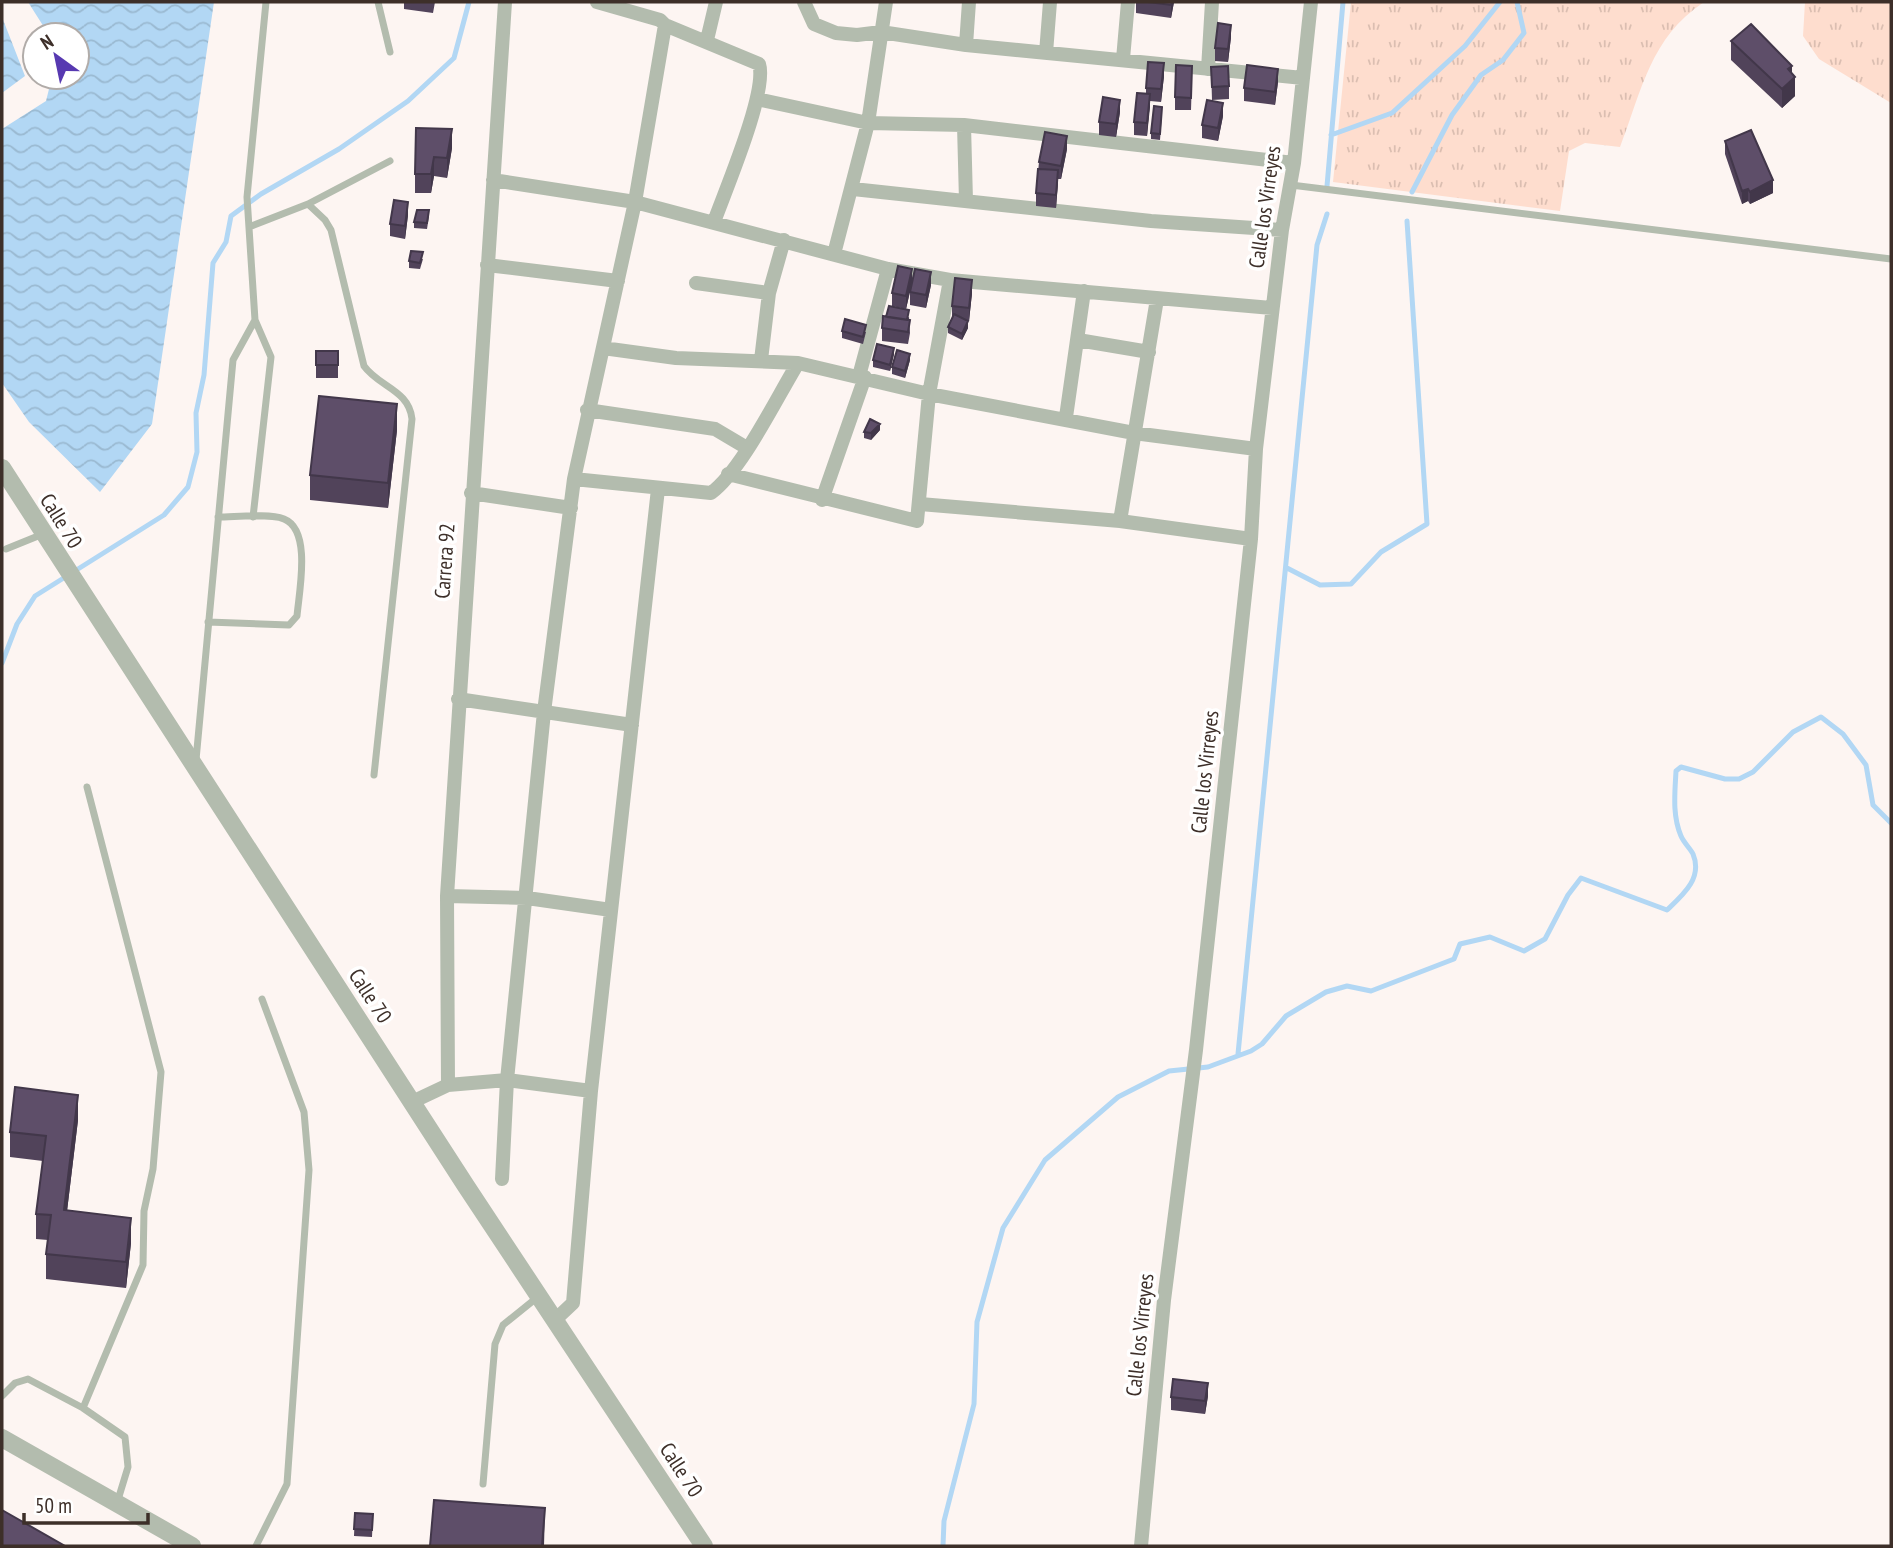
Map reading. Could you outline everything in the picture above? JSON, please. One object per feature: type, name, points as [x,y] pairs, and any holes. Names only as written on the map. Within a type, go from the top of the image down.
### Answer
[{"type":"street","name":"Carrera 92","points":[[448,1084],[447,896],[471,492],[505,2]]},
{"type":"street","points":[[597,2],[619,4],[759,64],[762,73],[757,99],[714,222]]},
{"type":"street","points":[[707,40],[716,2]]},
{"type":"street","points":[[804,2],[814,24],[836,33],[857,36],[881,32],[1046,53],[1303,78]]},
{"type":"street","points":[[834,254],[868,123],[886,2]]},
{"type":"street","points":[[966,44],[969,2]]},
{"type":"street","points":[[1046,53],[1050,2]]},
{"type":"street","points":[[1123,59],[1128,2]]},
{"type":"street","points":[[1208,69],[1212,2]]},
{"type":"street","name":"Calle los Virreyes","points":[[1141,1546],[1164,1300],[1196,1050],[1251,539],[1256,449],[1282,230],[1294,163],[1311,2]]},
{"type":"street","points":[[502,1179],[507,1080],[544,712],[575,479],[587,411],[635,202],[665,25]]},
{"type":"street","points":[[757,99],[868,123],[964,125],[1294,163]]},
{"type":"street","points":[[964,125],[966,201]]},
{"type":"street","points":[[493,180],[635,202],[888,269],[950,280],[1272,308]]},
{"type":"street","points":[[853,189],[1151,221],[1282,230]]},
{"type":"street","points":[[761,360],[769,293],[784,240]]},
{"type":"street","points":[[487,265],[618,281]]},
{"type":"street","points":[[822,500],[862,377],[888,269]]},
{"type":"street","points":[[728,474],[822,500],[917,521],[929,394],[950,280]]},
{"type":"street","points":[[696,283],[769,293]]},
{"type":"street","points":[[1066,417],[1084,291]]},
{"type":"street","points":[[1120,520],[1157,299]]},
{"type":"street","points":[[1078,340],[1149,352]]},
{"type":"street","points":[[603,348],[676,358],[798,363],[929,394],[1066,417],[1134,433],[1256,449]]},
{"type":"street","points":[[575,479],[711,493],[747,448],[798,363]]},
{"type":"street","points":[[587,411],[715,429],[747,448]]},
{"type":"street","name":"Calle 70","points":[[2,468],[62,565],[704,1546]]},
{"type":"street","points":[[555,1319],[573,1303],[591,1091],[658,489]]},
{"type":"street","points":[[471,492],[571,508]]},
{"type":"street","points":[[920,504],[1120,520],[1251,539]]},
{"type":"street","points":[[458,699],[632,725]]},
{"type":"street","points":[[447,896],[527,898],[611,910]]},
{"type":"street","points":[[412,1102],[448,1084],[507,1080],[591,1091]]},
{"type":"street","points":[[2,1438],[192,1546]]},
{"type":"lane","points":[[253,517],[271,357],[255,320],[247,197],[266,2]]},
{"type":"lane","points":[[378,2],[390,52]]},
{"type":"lane","points":[[249,227],[308,204],[390,162]]},
{"type":"lane","points":[[1290,185],[1891,259]]},
{"type":"lane","points":[[308,204],[325,220],[331,230],[357,350],[364,366],[372,377],[402,395],[410,405],[412,419],[374,775]]},
{"type":"lane","points":[[195,768],[233,360],[255,320]]},
{"type":"lane","points":[[208,622],[272,627],[289,625],[297,616],[302,541],[295,527],[284,519],[218,517]]},
{"type":"lane","points":[[3,548],[43,534]]},
{"type":"lane","points":[[83,1408],[143,1265],[144,1211],[153,1169],[161,1072],[87,787]]},
{"type":"lane","points":[[256,1546],[288,1484],[309,1170],[304,1112],[262,999]]},
{"type":"lane","points":[[483,1485],[495,1344],[503,1325],[540,1295]]},
{"type":"lane","points":[[2,1396],[15,1383],[27,1379],[83,1408],[125,1437],[128,1467],[117,1504]]},
{"type":"green space","points":[[1351,2],[1704,2],[1686,16],[1659,49],[1642,86],[1620,147],[1585,143],[1569,151],[1560,211],[1333,182]]},
{"type":"green space","points":[[1805,2],[1891,2],[1891,103],[1819,59],[1803,36]]},
{"type":"water","points":[[28,2],[214,2],[152,424],[100,492],[29,422],[2,383],[2,129],[46,101],[48,91],[91,91],[91,21],[40,21]]},
{"type":"water","points":[[2,17],[21,66],[21,79],[2,93]]},
{"type":"building","points":[[1148,2],[1172,2],[1171,5]]},
{"type":"building","points":[[1218,23],[1231,25],[1228,49],[1215,48]]},
{"type":"building","points":[[1751,24],[1792,66],[1788,69],[1795,77],[1782,89],[1731,41]]},
{"type":"building","points":[[1148,62],[1164,63],[1161,89],[1146,88]]},
{"type":"building","points":[[1176,65],[1192,66],[1191,98],[1175,97]]},
{"type":"building","points":[[1247,65],[1278,69],[1275,92],[1244,88]]},
{"type":"building","points":[[1228,66],[1229,86],[1212,87],[1211,67]]},
{"type":"building","points":[[1137,93],[1150,94],[1147,123],[1134,122]]},
{"type":"building","points":[[1103,97],[1120,100],[1116,124],[1099,122]]},
{"type":"building","points":[[1207,100],[1223,103],[1218,128],[1202,125]]},
{"type":"building","points":[[1154,106],[1162,107],[1160,134],[1151,133]]},
{"type":"building","points":[[416,128],[452,129],[447,158],[434,157],[431,174],[415,174]]},
{"type":"building","points":[[1751,130],[1773,180],[1750,192],[1748,189],[1742,191],[1725,141]]},
{"type":"building","points":[[1045,132],[1067,136],[1061,166],[1039,162]]},
{"type":"building","points":[[1038,169],[1058,170],[1056,195],[1036,193]]},
{"type":"building","points":[[394,200],[408,202],[405,226],[390,224]]},
{"type":"building","points":[[417,210],[429,210],[427,223],[414,222]]},
{"type":"building","points":[[411,251],[423,252],[420,263],[409,261]]},
{"type":"building","points":[[898,266],[912,269],[906,296],[892,293]]},
{"type":"building","points":[[915,269],[931,272],[926,295],[910,292]]},
{"type":"building","points":[[955,278],[972,280],[969,308],[952,306]]},
{"type":"building","points":[[889,306],[909,310],[907,320],[886,317]]},
{"type":"building","points":[[954,314],[968,321],[962,334],[948,327]]},
{"type":"building","points":[[883,316],[910,320],[908,332],[882,328]]},
{"type":"building","points":[[845,319],[866,325],[863,337],[842,331]]},
{"type":"building","points":[[877,344],[894,348],[890,365],[873,360]]},
{"type":"building","points":[[897,350],[910,354],[905,371],[892,367]]},
{"type":"building","points":[[316,351],[338,351],[338,365],[316,365]]},
{"type":"building","points":[[319,396],[397,404],[388,483],[310,475]]},
{"type":"building","points":[[870,419],[880,424],[871,433],[864,432]]},
{"type":"building","points":[[15,1087],[78,1095],[64,1210],[131,1218],[126,1262],[46,1254],[51,1215],[36,1214],[46,1136],[10,1132]]},
{"type":"building","points":[[1173,1379],[1208,1383],[1205,1401],[1171,1397]]},
{"type":"building","points":[[434,1500],[545,1508],[542,1546],[430,1546]]},
{"type":"building","points":[[2,1510],[65,1546],[2,1546]]},
{"type":"building","points":[[355,1513],[373,1514],[372,1530],[354,1529]]},
{"type":"waterway","points":[[2,663],[17,624],[35,596],[164,515],[188,487],[197,452],[196,413],[204,375],[213,263],[226,242],[231,216],[261,194],[339,149],[408,101],[454,58],[469,2]]},
{"type":"waterway","points":[[1327,186],[1343,2]]},
{"type":"waterway","points":[[1331,135],[1392,113],[1465,46],[1500,2]]},
{"type":"waterway","points":[[1412,192],[1452,115],[1481,75],[1503,60],[1524,33],[1517,2]]},
{"type":"waterway","points":[[1238,1054],[1317,245],[1327,214]]},
{"type":"waterway","points":[[1287,568],[1320,585],[1351,584],[1381,552],[1427,524],[1407,221]]},
{"type":"waterway","points":[[943,1546],[944,1521],[974,1404],[977,1322],[1003,1228],[1045,1160],[1118,1097],[1169,1071],[1208,1067],[1251,1051],[1262,1044],[1286,1016],[1326,992],[1347,986],[1371,991],[1454,959],[1460,944],[1490,937],[1524,951],[1545,939],[1568,895],[1581,878],[1667,910],[1690,885],[1695,871],[1693,854],[1681,836],[1676,820],[1676,771],[1681,767],[1725,779],[1739,779],[1753,772],[1793,732],[1821,717],[1843,734],[1866,765],[1873,805],[1891,823]]}]
